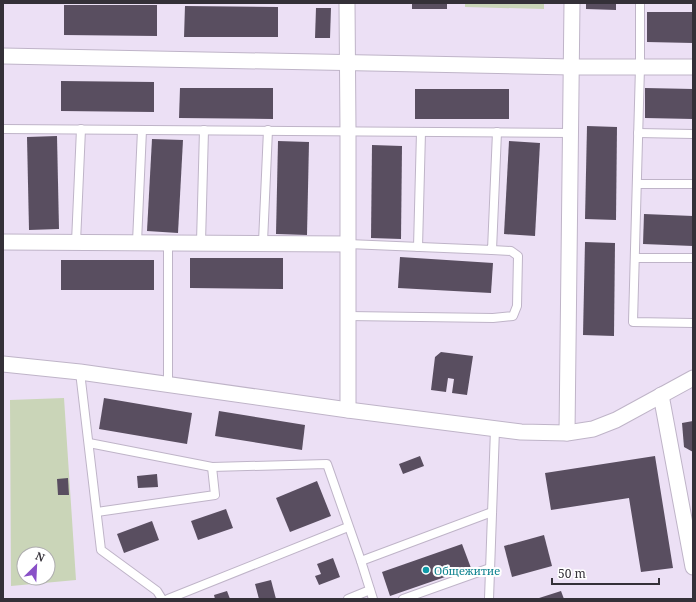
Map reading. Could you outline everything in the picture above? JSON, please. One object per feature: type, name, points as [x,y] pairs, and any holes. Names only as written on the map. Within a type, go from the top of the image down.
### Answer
[{"type":"street","points":[[347,3],[348,410]]},
{"type":"street","points":[[567,433],[572,3]]},
{"type":"street","points":[[3,56],[572,67],[693,67]]},
{"type":"street","points":[[3,242],[263,242],[348,244]]},
{"type":"street","points":[[3,364],[80,372],[495,429],[521,432],[567,433],[593,429],[605,425],[693,378]]},
{"type":"street","points":[[661,395],[693,567]]},
{"type":"lane","points":[[640,3],[640,67],[633,322],[693,323]]},
{"type":"lane","points":[[3,129],[571,133]]},
{"type":"lane","points":[[76,242],[81,129]]},
{"type":"lane","points":[[137,242],[142,130]]},
{"type":"lane","points":[[201,242],[204,130]]},
{"type":"lane","points":[[263,242],[268,130]]},
{"type":"lane","points":[[418,247],[421,132]]},
{"type":"lane","points":[[492,250],[497,132]]},
{"type":"lane","points":[[638,134],[693,134]]},
{"type":"lane","points":[[637,184],[693,184]]},
{"type":"lane","points":[[168,242],[168,384]]},
{"type":"lane","points":[[348,244],[511,251],[518,256],[517,306],[513,316],[493,318],[348,316]]},
{"type":"lane","points":[[635,258],[693,258]]},
{"type":"lane","points":[[80,372],[101,550],[157,591],[162,599]]},
{"type":"lane","points":[[489,599],[495,429]]},
{"type":"lane","points":[[89,443],[212,467],[327,464],[373,599]]},
{"type":"lane","points":[[97,512],[215,495],[212,467]]},
{"type":"lane","points":[[361,562],[492,512]]},
{"type":"lane","points":[[168,599],[348,527]]},
{"type":"lane","points":[[403,599],[490,568]]},
{"type":"lane","points":[[348,599],[370,590]]},
{"type":"green space","points":[[465,3],[544,3],[544,9],[465,7]]},
{"type":"green space","points":[[64,398],[76,580],[56,582],[56,546],[16,546],[16,586],[11,586],[10,400]]},
{"type":"building","points":[[412,3],[447,3],[447,9],[412,9]]},
{"type":"building","points":[[586,3],[616,3],[616,10],[586,9]]},
{"type":"building","points":[[64,5],[157,5],[157,36],[64,35]]},
{"type":"building","points":[[185,6],[278,7],[278,37],[184,37]]},
{"type":"building","points":[[316,8],[331,8],[330,38],[315,38]]},
{"type":"building","points":[[647,12],[693,12],[693,43],[647,42]]},
{"type":"building","points":[[61,81],[154,82],[154,112],[61,111]]},
{"type":"building","points":[[180,88],[273,88],[273,119],[179,118]]},
{"type":"building","points":[[645,88],[693,89],[693,119],[645,118]]},
{"type":"building","points":[[415,89],[509,89],[509,119],[415,119]]},
{"type":"building","points":[[587,126],[617,127],[616,220],[585,219]]},
{"type":"building","points":[[57,136],[59,229],[29,230],[27,137]]},
{"type":"building","points":[[152,139],[183,140],[178,233],[147,231]]},
{"type":"building","points":[[278,141],[309,142],[307,235],[276,234]]},
{"type":"building","points":[[509,141],[540,143],[535,236],[504,234]]},
{"type":"building","points":[[372,145],[402,146],[401,239],[371,238]]},
{"type":"building","points":[[644,214],[693,216],[693,246],[643,244]]},
{"type":"building","points":[[585,242],[615,243],[614,336],[583,335]]},
{"type":"building","points":[[400,257],[493,263],[491,293],[398,288]]},
{"type":"building","points":[[190,258],[283,258],[283,289],[190,288]]},
{"type":"building","points":[[61,260],[154,260],[154,290],[61,290]]},
{"type":"building","points":[[441,352],[473,356],[467,395],[452,393],[454,379],[448,378],[446,392],[431,390],[435,357]]},
{"type":"building","points":[[104,398],[192,413],[187,444],[99,429]]},
{"type":"building","points":[[219,411],[305,425],[302,450],[215,436]]},
{"type":"building","points":[[693,421],[693,452],[684,447],[682,423]]},
{"type":"building","points":[[420,456],[424,466],[403,474],[399,464]]},
{"type":"building","points":[[655,456],[673,568],[641,572],[629,498],[551,510],[545,473]]},
{"type":"building","points":[[157,474],[158,487],[138,488],[137,476]]},
{"type":"building","points":[[68,478],[69,495],[58,495],[57,479]]},
{"type":"building","points":[[317,481],[331,516],[290,532],[276,498]]},
{"type":"building","points":[[226,509],[233,528],[198,540],[191,521]]},
{"type":"building","points":[[152,521],[159,540],[124,553],[117,534]]},
{"type":"building","points":[[544,535],[552,566],[512,577],[504,546]]},
{"type":"building","name":"Общежитие","points":[[462,544],[471,568],[390,596],[382,572]]},
{"type":"building","points":[[333,558],[340,577],[319,585],[315,576],[321,574],[317,564]]},
{"type":"building","points":[[271,580],[276,599],[259,599],[255,584]]},
{"type":"building","points":[[227,591],[230,599],[215,599],[214,595]]},
{"type":"building","points":[[561,591],[564,599],[536,599]]},
{"type":"place","name":"Общежитие","points":[[426,570]]}]
